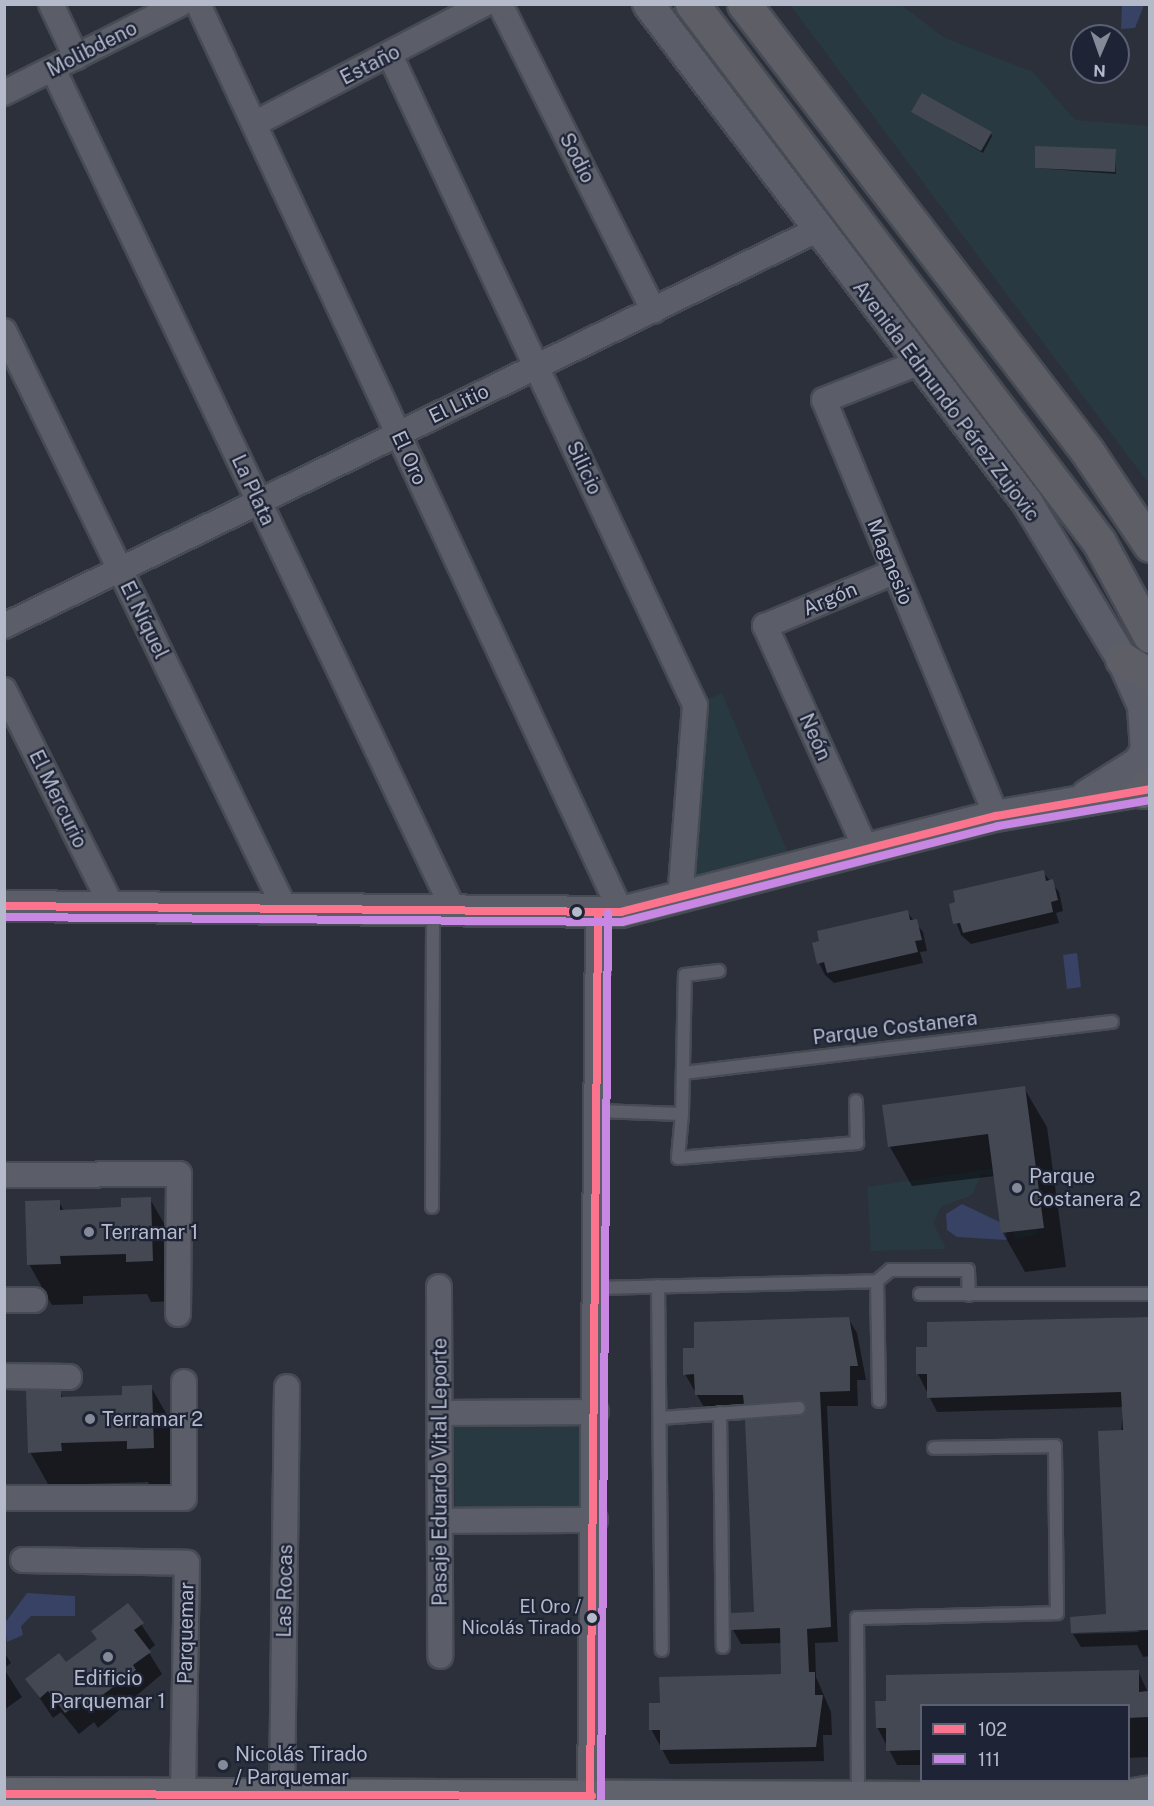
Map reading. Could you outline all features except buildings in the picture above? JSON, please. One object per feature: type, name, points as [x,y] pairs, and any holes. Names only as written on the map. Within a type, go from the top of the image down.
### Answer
[{"type":"highway","name":"Avenida Edmundo Pérez Zujovic","points":[[692,4],[1093,534],[1149,636]]},
{"type":"highway","points":[[744,4],[1087,451],[1149,545]]},
{"type":"highway","points":[[1122,659],[1149,676]]},
{"type":"main road","points":[[4,1794],[926,1800],[1122,1797],[1149,1791]]},
{"type":"street","points":[[51,4],[76,57]]},
{"type":"street","name":"Estaño","points":[[254,124],[485,4]]},
{"type":"street","name":"Sodio","points":[[500,4],[654,310]]},
{"type":"street","name":"Avenida Edmundo Pérez Zujovic","points":[[648,4],[918,363],[1027,502],[1122,659],[1143,706],[1146,751],[1138,763],[1077,801]]},
{"type":"street","name":"Molibdeno","points":[[4,93],[184,5]]},
{"type":"street","name":"El Oro","points":[[184,5],[254,124],[398,434],[609,913],[597,1111],[591,1799]]},
{"type":"street","name":"Silicio","points":[[390,55],[695,705],[681,898]]},
{"type":"street","name":"La Plata","points":[[52,69],[258,502],[443,911]]},
{"type":"street","name":"El Litio","points":[[4,626],[817,230]]},
{"type":"street","name":"El Níquel","points":[[4,331],[285,909]]},
{"type":"street","name":"Magnesio","points":[[918,363],[824,400],[996,816]]},
{"type":"street","name":"Argón","points":[[765,626],[894,572]]},
{"type":"street","name":"Neón","points":[[765,626],[865,847]]},
{"type":"street","name":"El Mercurio","points":[[4,690],[112,907]]},
{"type":"street","points":[[4,906],[609,913],[681,898],[865,847],[996,816],[1147,788]]},
{"type":"street","points":[[4,1175],[179,1174],[178,1314]]},
{"type":"street","name":"Pasaje Eduardo Vital Leporte","points":[[439,1287],[440,1656]]},
{"type":"street","points":[[4,1300],[34,1300]]},
{"type":"street","points":[[4,1376],[69,1377]]},
{"type":"street","points":[[4,1498],[184,1498],[184,1382]]},
{"type":"street","name":"Las Rocas","points":[[282,1796],[287,1387]]},
{"type":"street","points":[[441,1413],[596,1412]]},
{"type":"street","points":[[441,1521],[595,1520]]},
{"type":"street","name":"Parquemar","points":[[24,1560],[187,1563],[183,1796]]},
{"type":"lane","points":[[432,1207],[443,911]]},
{"type":"lane","points":[[719,971],[686,975],[682,1114],[678,1158],[857,1143],[856,1101]]},
{"type":"lane","name":"Parque Costanera","points":[[683,1073],[1112,1022]]},
{"type":"lane","points":[[597,1111],[682,1114]]},
{"type":"lane","points":[[597,1288],[877,1281],[890,1270],[968,1270],[969,1295]]},
{"type":"lane","points":[[877,1281],[879,1401]]},
{"type":"lane","points":[[658,1286],[662,1650]]},
{"type":"lane","points":[[920,1294],[1149,1294]]},
{"type":"lane","points":[[660,1418],[799,1408]]},
{"type":"lane","points":[[720,1413],[723,1647]]},
{"type":"lane","points":[[858,1798],[857,1618],[1057,1613],[1055,1446],[934,1448]]},
{"type":"shaded area","points":[[790,5],[901,5],[945,38],[1033,72],[1075,120],[1149,126],[1149,484]]},
{"type":"shaded area","points":[[722,693],[795,870],[681,898],[695,705]]},
{"type":"shaded area","points":[[1021,1164],[1038,1234],[1015,1239],[1007,1190],[999,1178],[982,1173],[972,1195],[941,1207],[933,1223],[946,1249],[871,1251],[867,1187]]},
{"type":"shaded area","points":[[582,1425],[583,1506],[455,1508],[454,1427]]},
{"type":"water","points":[[1122,5],[1144,5],[1135,28],[1130,28],[1130,24],[1121,24]]},
{"type":"water","points":[[1077,953],[1081,987],[1067,989],[1063,955]]},
{"type":"water","points":[[962,1204],[1006,1225],[1007,1240],[957,1237],[947,1230],[946,1214]]},
{"type":"water","points":[[27,1593],[75,1596],[75,1616],[31,1616],[21,1626],[23,1635],[7,1642],[5,1623]]},
{"type":"transit line","name":"102","points":[[4,906],[621,912],[996,816],[1150,789]]},
{"type":"transit line","name":"111","points":[[4,917],[622,922],[998,826],[1150,800]]},
{"type":"transit line","name":"102","points":[[590,1802],[598,913]]},
{"type":"transit line","name":"111","points":[[601,1802],[608,913]]},
{"type":"transit line","name":"102","points":[[4,1794],[592,1796]]},
{"type":"place","name":"Parque Costanera 2","points":[[1017,1188]]},
{"type":"place","name":"Terramar 1","points":[[89,1232]]},
{"type":"place","name":"Terramar 2","points":[[90,1419]]},
{"type":"place","name":"El Oro / Nicolás Tirado","points":[[592,1618]]},
{"type":"place","name":"Edificio Parquemar 1","points":[[108,1657]]},
{"type":"place","name":"Nicolás Tirado / Parquemar","points":[[223,1765]]}]
